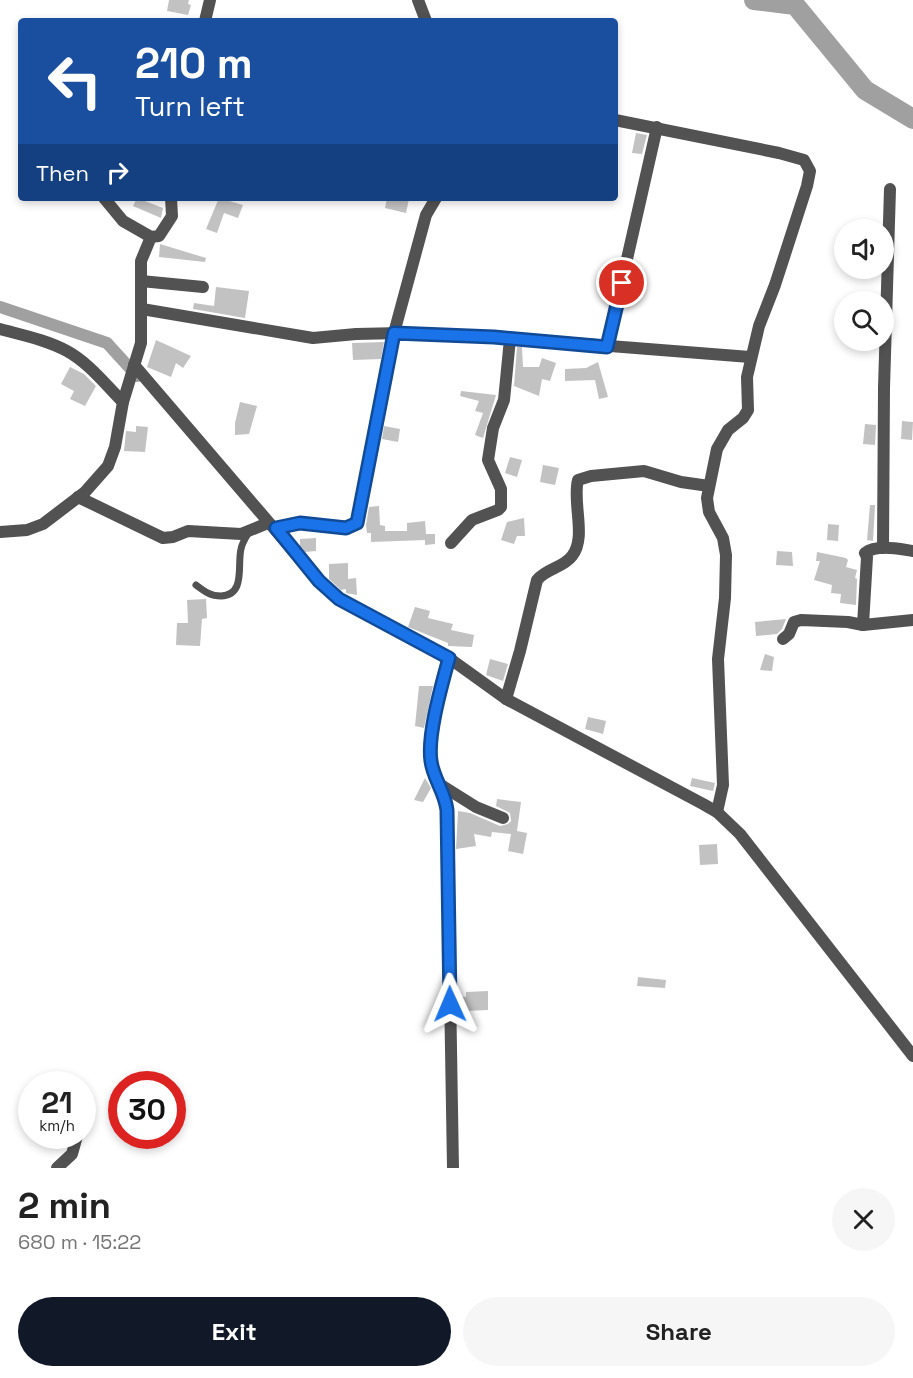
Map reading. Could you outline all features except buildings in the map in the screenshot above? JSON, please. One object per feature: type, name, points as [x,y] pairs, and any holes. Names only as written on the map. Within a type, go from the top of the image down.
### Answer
[{"type":"street","points":[[207,18],[210,0]]},
{"type":"street","points":[[418,0],[425,18]]},
{"type":"street","points":[[618,120],[779,153],[804,160],[810,171],[801,210],[750,357],[747,377],[748,410],[746,416],[723,437],[714,460],[709,486],[708,506],[723,538],[726,555],[725,598],[717,659],[723,786],[717,813]]},
{"type":"street","points":[[607,347],[657,127]]},
{"type":"street","points":[[884,548],[884,388],[890,189]]},
{"type":"street","points":[[106,201],[123,221],[151,237],[159,236],[172,216],[171,201]]},
{"type":"street","points":[[78,497],[163,538],[188,531],[232,535],[262,527],[300,523],[346,528],[357,523],[394,333],[426,215],[434,201]]},
{"type":"street","points":[[0,532],[27,530],[43,525],[97,480],[108,466],[115,447],[124,398],[141,344],[141,261],[151,237]]},
{"type":"street","points":[[141,281],[203,287]]},
{"type":"street","points":[[142,309],[314,338],[394,333],[510,339],[750,357]]},
{"type":"street","points":[[0,328],[68,351],[124,398]]},
{"type":"street","points":[[451,543],[472,520],[501,507],[501,489],[488,460],[493,428],[504,400],[510,339]]},
{"type":"street","points":[[132,371],[262,527],[339,599],[447,666],[659,779],[717,813],[740,834],[913,1056]]},
{"type":"street","points":[[506,699],[537,580],[545,571],[569,560],[575,554],[578,544],[578,480],[591,476],[644,471],[681,482],[709,486]]},
{"type":"street","points":[[863,626],[867,557],[865,553],[869,550],[884,548],[913,550]]},
{"type":"street","points":[[783,639],[789,634],[794,622],[801,620],[848,622],[863,626],[913,620]]},
{"type":"street","points":[[447,666],[431,745],[431,760],[447,810],[453,1168]]},
{"type":"street","points":[[439,784],[476,807],[503,819]]},
{"type":"street","points":[[57,1168],[72,1154],[73,1149]]},
{"type":"lane","points":[[196,585],[204,591],[219,596],[232,593],[239,580],[241,548],[262,527]]},
{"type":"waterway","points":[[754,0],[795,5],[865,90],[913,119]]},
{"type":"waterway","points":[[0,307],[107,343],[137,376]]},
{"type":"route","points":[[450,1004],[447,810],[446,799],[431,760],[431,745],[449,658],[339,599],[319,581],[276,528],[300,523],[346,528],[357,523],[360,518],[394,333],[494,337],[607,347],[622,283]]}]
